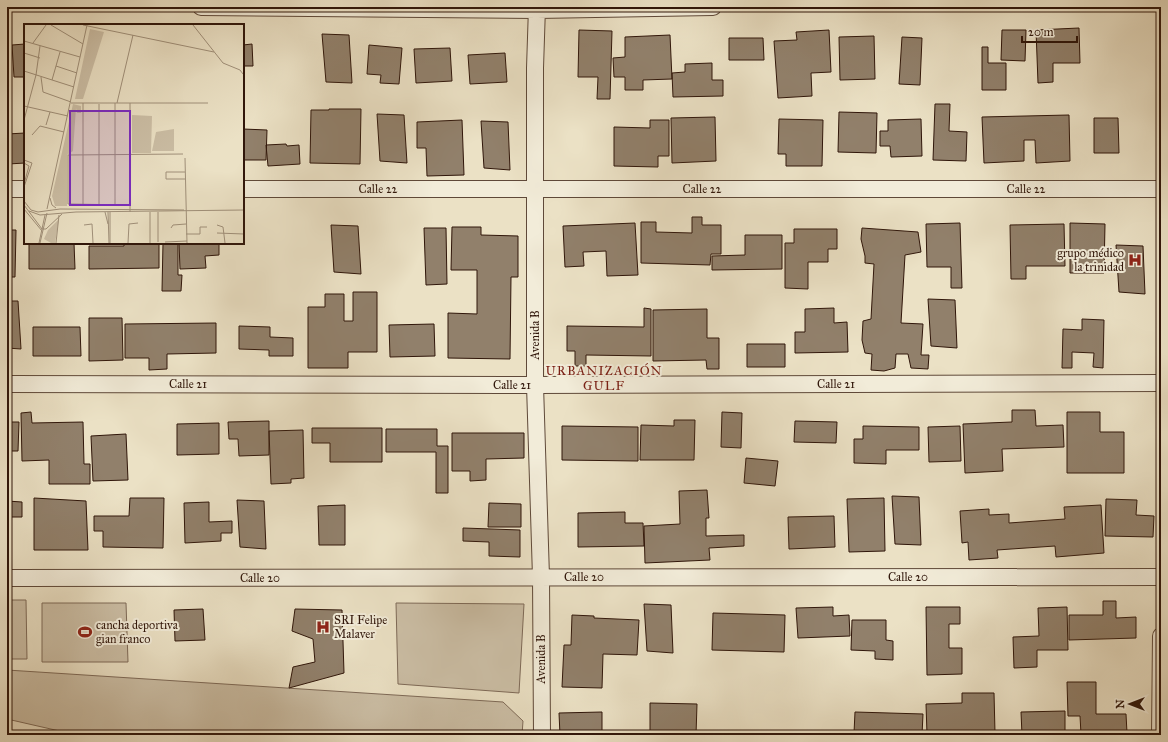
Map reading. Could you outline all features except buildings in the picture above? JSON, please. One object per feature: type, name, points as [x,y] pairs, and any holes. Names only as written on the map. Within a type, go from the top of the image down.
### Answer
[{"type":"street","points":[[202,7],[713,7]]},
{"type":"street","name":"Avenida B","points":[[536,8],[535,385],[541,577],[542,735]]},
{"type":"street","points":[[7,189],[24,189]]},
{"type":"street","name":"Calle 22","points":[[244,189],[1161,189]]},
{"type":"street","name":"Calle 21","points":[[7,384],[535,385],[1161,383]]},
{"type":"street","name":"Calle 20","points":[[7,578],[1161,577]]},
{"type":"street","points":[[1160,735],[1161,636]]},
{"type":"shaded area","points":[[7,600],[26,600],[27,659],[7,659]]},
{"type":"shaded area","name":"cancha deportiva gian franco","points":[[42,603],[126,603],[128,662],[42,662]]},
{"type":"shaded area","points":[[396,603],[524,604],[519,693],[398,684]]},
{"type":"shaded area","points":[[7,670],[503,702],[523,721],[522,735],[77,735],[7,719]]},
{"type":"place","name":"grupo médico la trinidad","points":[[1135,260]]},
{"type":"place","name":"SRI Felipe Malaver","points":[[323,627]]},
{"type":"place","name":"cancha deportiva gian franco","points":[[85,632]]},
{"type":"district","name":"URBANIZACIÓN GULF","points":[[604,378]]}]
